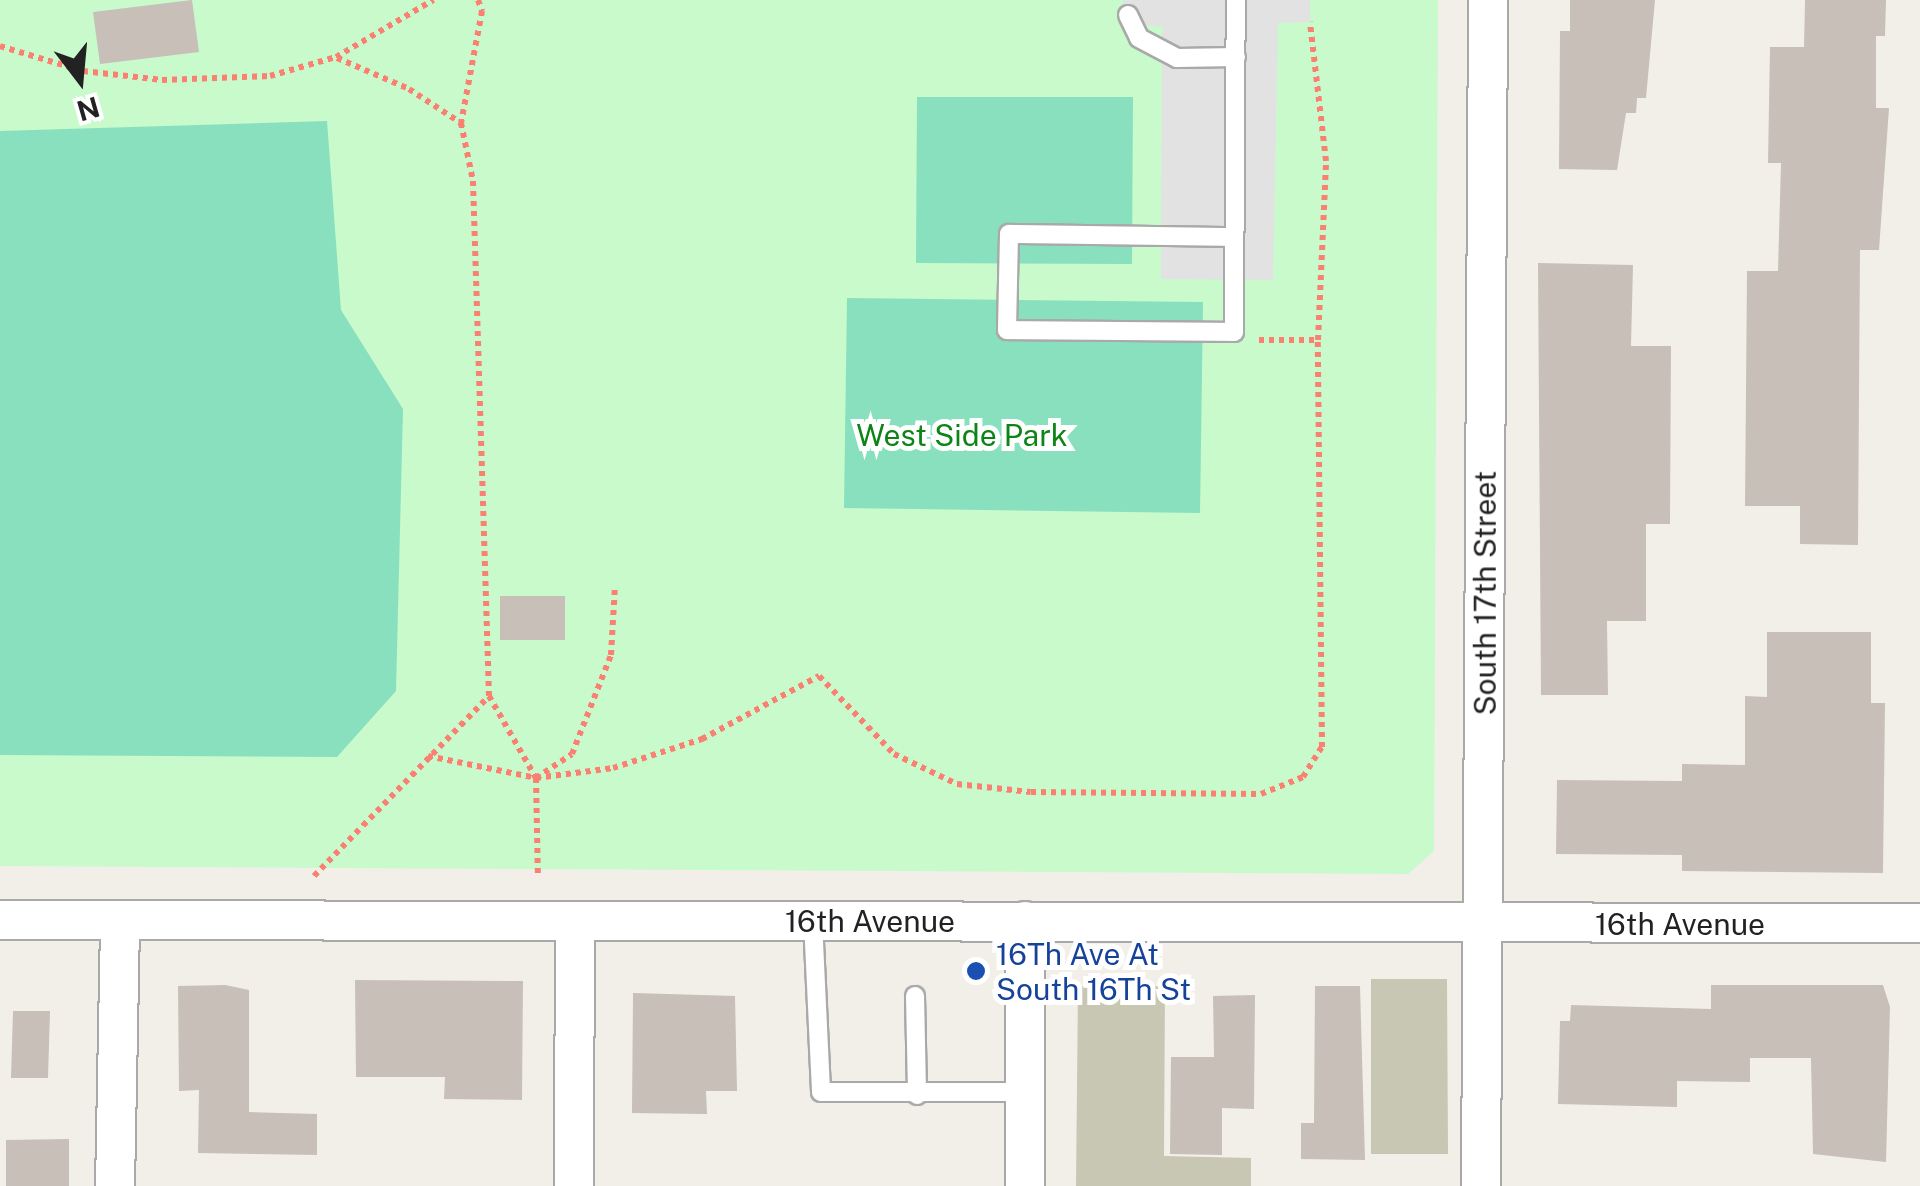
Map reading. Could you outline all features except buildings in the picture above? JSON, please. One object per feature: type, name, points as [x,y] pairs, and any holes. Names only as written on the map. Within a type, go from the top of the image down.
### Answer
[{"type":"street","name":"South 17th Street","points":[[1481,1186],[1488,0]]},
{"type":"street","name":"16th Avenue","points":[[0,920],[1484,926],[1920,923]]},
{"type":"street","points":[[114,1186],[120,920]]},
{"type":"street","points":[[574,1186],[575,921]]},
{"type":"street","points":[[1024,1186],[1025,922]]},
{"type":"lane","points":[[1232,236],[1009,234],[1008,330],[1234,332],[1236,0]]},
{"type":"lane","points":[[1128,16],[1139,38],[1177,58],[1236,57]]},
{"type":"lane","points":[[813,921],[821,1092],[1024,1092]]},
{"type":"lane","points":[[915,996],[916,1095]]},
{"type":"path","points":[[0,46],[83,71],[162,80],[270,76],[336,57],[433,0]]},
{"type":"path","points":[[478,0],[482,12],[461,123],[473,181],[489,696],[536,778],[538,878]]},
{"type":"path","points":[[428,756],[536,778],[613,768],[702,739],[819,676],[894,754],[957,784],[1030,792],[1261,794],[1303,777],[1322,747],[1318,340],[1326,161],[1310,22]]},
{"type":"path","points":[[336,57],[409,89],[461,123]]},
{"type":"path","points":[[536,778],[572,754],[589,722],[611,656],[615,586]]},
{"type":"path","points":[[314,876],[489,696]]},
{"type":"shaded area","points":[[1123,0],[1310,0],[1310,22],[1278,23],[1273,280],[1161,279],[1162,26],[1123,25]]},
{"type":"shaded area","points":[[1371,979],[1447,979],[1448,1154],[1371,1154]]},
{"type":"shaded area","points":[[1078,986],[1165,986],[1164,1156],[1251,1158],[1251,1186],[1076,1186]]},
{"type":"green space","name":"West Side Park","points":[[0,0],[1438,0],[1434,851],[1408,874],[0,866]]},
{"type":"green space","points":[[917,97],[1133,97],[1132,264],[916,263]]},
{"type":"green space","points":[[327,121],[341,310],[403,409],[396,691],[337,757],[0,755],[0,131]]},
{"type":"green space","points":[[847,298],[1203,302],[1200,513],[844,508]]},
{"type":"place","name":"16Th Ave At South 16Th St","points":[[976,971]]}]
